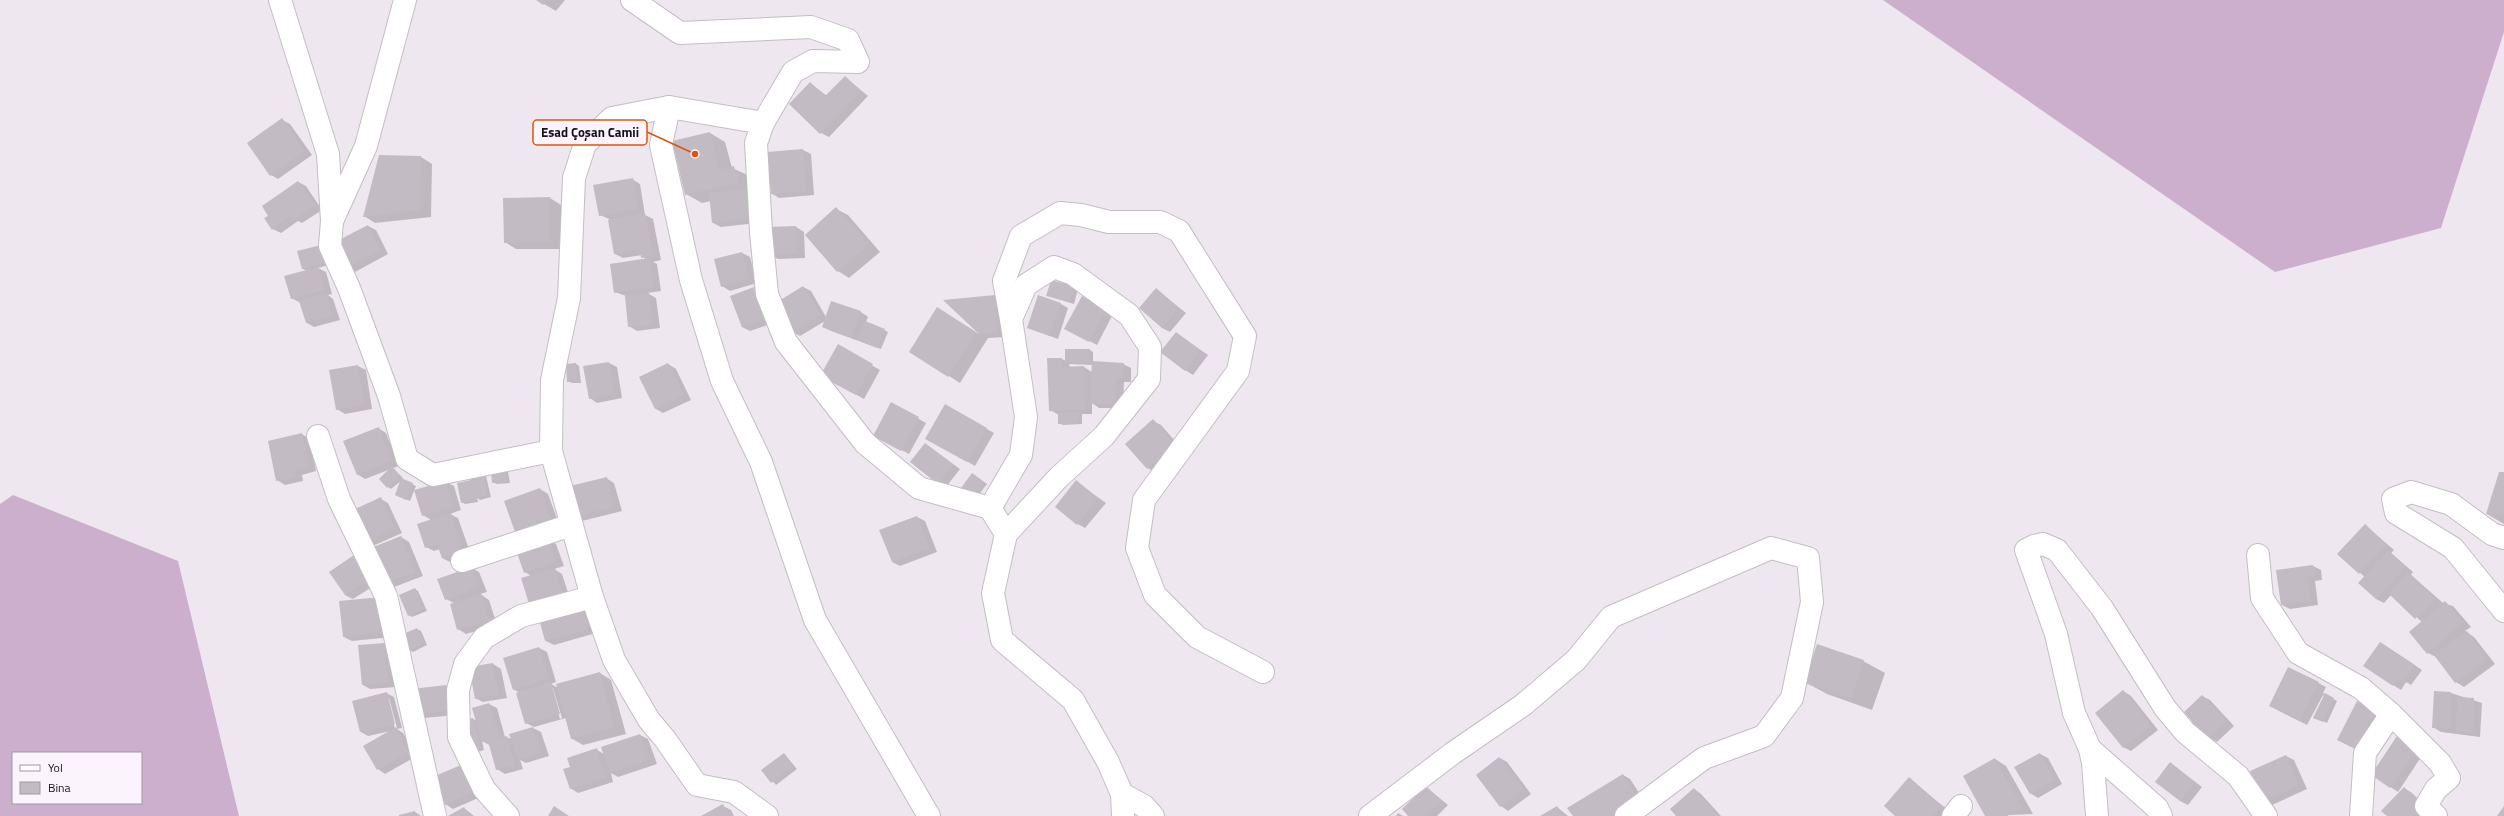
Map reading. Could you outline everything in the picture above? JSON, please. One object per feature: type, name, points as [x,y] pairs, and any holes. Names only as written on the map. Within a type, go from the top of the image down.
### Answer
[{"type":"street","points":[[280,0],[328,154],[332,221],[330,246],[349,288],[389,396],[407,459],[433,475],[551,451]]},
{"type":"street","points":[[332,221],[366,146],[405,0]]},
{"type":"street","points":[[632,0],[680,33],[811,27],[848,40],[858,62],[813,61],[793,72],[763,123],[756,143],[761,240],[767,294],[786,342],[866,443],[919,488],[990,508],[1006,534]]},
{"type":"street","points":[[763,123],[669,107],[612,118],[585,144],[574,178],[569,298],[552,380],[551,451],[592,597],[614,660],[648,720],[665,738],[697,785],[734,792],[767,816]]},
{"type":"street","points":[[669,107],[661,145],[691,280],[722,381],[761,462],[815,620],[929,816]]},
{"type":"street","points":[[990,508],[1022,455],[1026,417],[1004,281],[1021,236],[1060,213],[1081,215],[1109,222],[1160,222],[1179,231],[1245,336],[1238,371],[1144,500],[1137,548],[1155,595],[1197,637],[1263,672]]},
{"type":"street","points":[[1011,319],[1026,284],[1054,267],[1073,274],[1129,315],[1150,347],[1149,379],[1104,436],[1059,477],[1006,534],[993,593],[1002,640],[1073,700],[1108,762],[1122,794],[1123,816]]},
{"type":"street","points":[[318,436],[339,499],[386,596],[435,816]]},
{"type":"street","points":[[2504,538],[2492,534],[2451,504],[2411,492],[2393,499],[2396,513],[2453,548],[2504,611]]},
{"type":"street","points":[[462,561],[571,525]]},
{"type":"street","points":[[2097,816],[2093,763],[2090,749],[2074,713],[2056,634],[2026,550],[2043,544],[2057,550],[2102,608],[2134,661],[2170,714],[2185,732],[2238,776],[2266,816]]},
{"type":"street","points":[[1370,816],[1453,753],[1523,705],[1576,660],[1611,617],[1771,548],[1808,558],[1812,602],[1792,698],[1764,736],[1704,758],[1626,816]]},
{"type":"street","points":[[2258,555],[2262,598],[2298,652],[2361,688],[2391,714],[2440,763],[2449,778],[2436,789],[2426,806],[2436,816]]},
{"type":"street","points":[[508,816],[484,789],[459,737],[458,690],[465,664],[484,638],[521,616],[592,597]]},
{"type":"street","points":[[2360,816],[2365,753],[2391,714]]},
{"type":"street","points":[[2090,749],[2158,808],[2161,816]]},
{"type":"street","points":[[1122,794],[1144,806],[1153,816]]},
{"type":"shaded area","points":[[1883,0],[2504,0],[2504,32],[2441,228],[2275,272]]},
{"type":"shaded area","points":[[13,495],[178,561],[239,816],[0,816],[0,504]]},
{"type":"building","points":[[536,0],[548,0],[543,5]]},
{"type":"building","points":[[845,76],[861,91],[820,134],[789,104],[810,82],[825,96]]},
{"type":"building","points":[[282,118],[305,151],[270,176],[247,143]]},
{"type":"building","points":[[710,132],[719,170],[734,166],[738,182],[685,195],[672,141]]},
{"type":"building","points":[[803,149],[807,191],[771,194],[767,152]]},
{"type":"building","points":[[379,155],[421,156],[420,210],[363,217]]},
{"type":"building","points":[[633,178],[638,209],[599,216],[593,185]]},
{"type":"building","points":[[298,181],[315,205],[294,220],[291,216],[272,230],[264,218],[268,216],[262,206]]},
{"type":"building","points":[[746,189],[750,219],[712,223],[709,193]]},
{"type":"building","points":[[550,197],[550,242],[504,243],[503,198]]},
{"type":"building","points":[[836,207],[869,245],[837,272],[805,235]]},
{"type":"building","points":[[645,213],[653,256],[641,258],[640,250],[614,254],[608,220]]},
{"type":"building","points":[[368,225],[381,250],[346,268],[333,243]]},
{"type":"building","points":[[796,226],[797,254],[769,255],[769,227]]},
{"type":"building","points":[[321,245],[325,263],[302,269],[297,251]]},
{"type":"building","points":[[742,252],[749,279],[721,287],[714,259]]},
{"type":"building","points":[[649,258],[654,287],[614,293],[610,264]]},
{"type":"building","points":[[318,267],[325,290],[291,299],[284,276]]},
{"type":"building","points":[[1051,280],[1075,286],[1070,302],[1046,296]]},
{"type":"building","points":[[757,286],[769,318],[742,327],[730,296]]},
{"type":"building","points":[[803,286],[821,315],[791,333],[774,304]]},
{"type":"building","points":[[1156,288],[1179,308],[1162,328],[1139,308]]},
{"type":"building","points":[[326,293],[333,316],[306,323],[299,301]]},
{"type":"building","points":[[649,293],[653,324],[628,327],[625,296]]},
{"type":"building","points":[[995,295],[998,333],[979,334],[943,300]]},
{"type":"building","points":[[1038,295],[1061,303],[1050,336],[1027,328]]},
{"type":"building","points":[[1082,296],[1106,309],[1089,342],[1064,329]]},
{"type":"building","points":[[831,301],[861,311],[852,338],[822,327]]},
{"type":"building","points":[[937,307],[976,332],[948,377],[909,352]]},
{"type":"building","points":[[865,321],[885,329],[877,348],[857,340]]},
{"type":"building","points":[[1176,332],[1200,350],[1185,371],[1160,352]]},
{"type":"building","points":[[838,344],[873,364],[856,395],[820,376]]},
{"type":"building","points":[[1065,349],[1090,349],[1090,363],[1065,363]]},
{"type":"building","points":[[1047,358],[1062,358],[1062,367],[1084,366],[1085,410],[1049,411]]},
{"type":"building","points":[[1092,361],[1124,363],[1123,378],[1116,378],[1115,404],[1090,404]]},
{"type":"building","points":[[609,362],[615,394],[589,399],[583,366]]},
{"type":"building","points":[[576,363],[577,381],[567,382],[566,364]]},
{"type":"building","points":[[668,363],[684,395],[655,409],[639,377]]},
{"type":"building","points":[[358,365],[365,405],[336,410],[329,370]]},
{"type":"building","points":[[891,402],[919,417],[901,451],[873,436]]},
{"type":"building","points":[[945,404],[987,428],[967,462],[925,439]]},
{"type":"building","points":[[1079,412],[1079,423],[1058,424],[1058,413]]},
{"type":"building","points":[[1153,419],[1175,444],[1147,469],[1125,444]]},
{"type":"building","points":[[379,427],[392,461],[357,475],[343,441]]},
{"type":"building","points":[[302,433],[309,467],[294,470],[296,477],[276,481],[268,441]]},
{"type":"building","points":[[925,443],[953,464],[938,484],[910,462]]},
{"type":"building","points":[[392,466],[400,476],[387,488],[379,479]]},
{"type":"building","points":[[505,469],[507,481],[492,483],[491,471]]},
{"type":"building","points":[[2499,472],[2504,472],[2504,515],[2486,514]]},
{"type":"building","points":[[482,473],[488,495],[475,498],[471,483],[475,500],[461,503],[457,483],[471,480],[470,476]]},
{"type":"building","points":[[972,473],[984,482],[972,497],[961,488]]},
{"type":"building","points":[[607,477],[614,507],[573,517],[566,487]]},
{"type":"building","points":[[401,478],[413,483],[406,500],[395,495]]},
{"type":"building","points":[[1076,480],[1098,498],[1077,525],[1055,507]]},
{"type":"building","points":[[446,481],[454,506],[422,516],[414,490]]},
{"type":"building","points":[[540,488],[551,520],[515,532],[504,501]]},
{"type":"building","points":[[381,497],[394,528],[367,541],[353,510]]},
{"type":"building","points":[[451,513],[463,551],[442,558],[437,544],[425,548],[417,524]]},
{"type":"building","points":[[917,516],[930,548],[892,562],[879,530]]},
{"type":"building","points":[[2365,524],[2387,545],[2359,574],[2337,554]]},
{"type":"building","points":[[401,536],[415,572],[386,583],[371,548]]},
{"type":"building","points":[[548,539],[556,562],[524,573],[516,550]]},
{"type":"building","points":[[2388,550],[2406,567],[2376,599],[2358,583]]},
{"type":"building","points":[[357,553],[372,577],[345,595],[329,572]]},
{"type":"building","points":[[2313,565],[2315,576],[2307,577],[2311,601],[2281,605],[2276,570]]},
{"type":"building","points":[[472,567],[479,587],[445,600],[437,579]]},
{"type":"building","points":[[555,568],[564,597],[530,607],[521,578]]},
{"type":"building","points":[[2408,572],[2436,598],[2415,619],[2388,593]]},
{"type":"building","points":[[415,588],[424,609],[408,616],[399,595]]},
{"type":"building","points":[[482,594],[489,621],[457,630],[450,604]]},
{"type":"building","points":[[381,597],[385,632],[343,637],[339,601]]},
{"type":"building","points":[[2445,601],[2463,622],[2427,654],[2409,632]]},
{"type":"building","points":[[582,606],[589,629],[545,641],[539,619]]},
{"type":"building","points":[[417,628],[424,643],[408,651],[401,635]]},
{"type":"building","points":[[2467,631],[2487,659],[2455,683],[2434,655]]},
{"type":"building","points":[[2380,642],[2415,665],[2403,682],[2398,678],[2393,686],[2363,666]]},
{"type":"building","points":[[385,643],[389,683],[362,685],[358,645]]},
{"type":"building","points":[[1817,644],[1864,660],[1851,698],[1804,683]]},
{"type":"building","points":[[539,647],[549,678],[513,690],[503,658]]},
{"type":"building","points":[[493,663],[499,694],[475,699],[469,667]]},
{"type":"building","points":[[2288,667],[2319,682],[2299,721],[2269,706]]},
{"type":"building","points":[[600,672],[614,727],[571,739],[556,684]]},
{"type":"building","points":[[551,682],[560,714],[525,724],[516,693]]},
{"type":"building","points":[[446,685],[449,710],[415,714],[412,689]]},
{"type":"building","points":[[2123,690],[2151,725],[2123,748],[2095,713]]},
{"type":"building","points":[[2434,691],[2451,692],[2450,729],[2432,728]]},
{"type":"building","points":[[387,692],[395,724],[360,732],[352,701]]},
{"type":"building","points":[[2325,693],[2334,698],[2323,722],[2313,718]]},
{"type":"building","points":[[2202,695],[2227,721],[2209,738],[2186,727],[2192,721],[2184,712]]},
{"type":"building","points":[[2457,697],[2474,698],[2473,733],[2456,732]]},
{"type":"building","points":[[2357,701],[2377,711],[2357,750],[2337,740]]},
{"type":"building","points":[[489,703],[500,738],[507,736],[515,765],[496,770],[488,741],[482,742],[472,708]]},
{"type":"building","points":[[473,718],[481,748],[469,751],[462,721]]},
{"type":"building","points":[[396,727],[409,752],[377,770],[363,746]]},
{"type":"building","points":[[533,727],[541,752],[518,760],[509,734]]},
{"type":"building","points":[[640,734],[649,760],[610,773],[601,747]]},
{"type":"building","points":[[2397,736],[2416,749],[2390,788],[2371,775]]},
{"type":"building","points":[[597,748],[606,778],[570,789],[563,769],[570,767],[567,758]]},
{"type":"building","points":[[784,753],[794,766],[771,783],[761,770]]},
{"type":"building","points":[[2040,753],[2055,780],[2030,794],[2014,767]]},
{"type":"building","points":[[2286,755],[2299,785],[2263,801],[2250,771]]},
{"type":"building","points":[[1499,757],[1524,789],[1500,807],[1476,775]]},
{"type":"building","points":[[1995,758],[2022,808],[2007,816],[1985,816],[1963,776]]},
{"type":"building","points":[[2170,762],[2195,782],[2180,801],[2155,782]]},
{"type":"building","points":[[463,764],[475,791],[445,805],[433,777]]},
{"type":"building","points":[[1623,774],[1640,801],[1616,816],[1573,816],[1567,808]]},
{"type":"building","points":[[1909,777],[1941,805],[1932,816],[1895,816],[1884,806]]},
{"type":"building","points":[[1426,786],[1441,801],[1425,816],[1408,816],[1402,809]]},
{"type":"building","points":[[2404,787],[2434,816],[2387,816],[2381,811]]},
{"type":"building","points":[[1694,788],[1718,816],[1676,816],[1670,809]]},
{"type":"building","points":[[723,804],[729,816],[701,816]]},
{"type":"building","points":[[554,806],[569,816],[548,816]]},
{"type":"building","points":[[1557,806],[1563,816],[1540,816]]},
{"type":"building","points":[[2504,806],[2504,816],[2497,816]]},
{"type":"building","points":[[464,807],[469,816],[448,816]]},
{"type":"building","points":[[415,811],[416,816],[399,816],[399,815]]},
{"type":"place","name":"Esad Çoşan Camii","points":[[695,154]]}]
